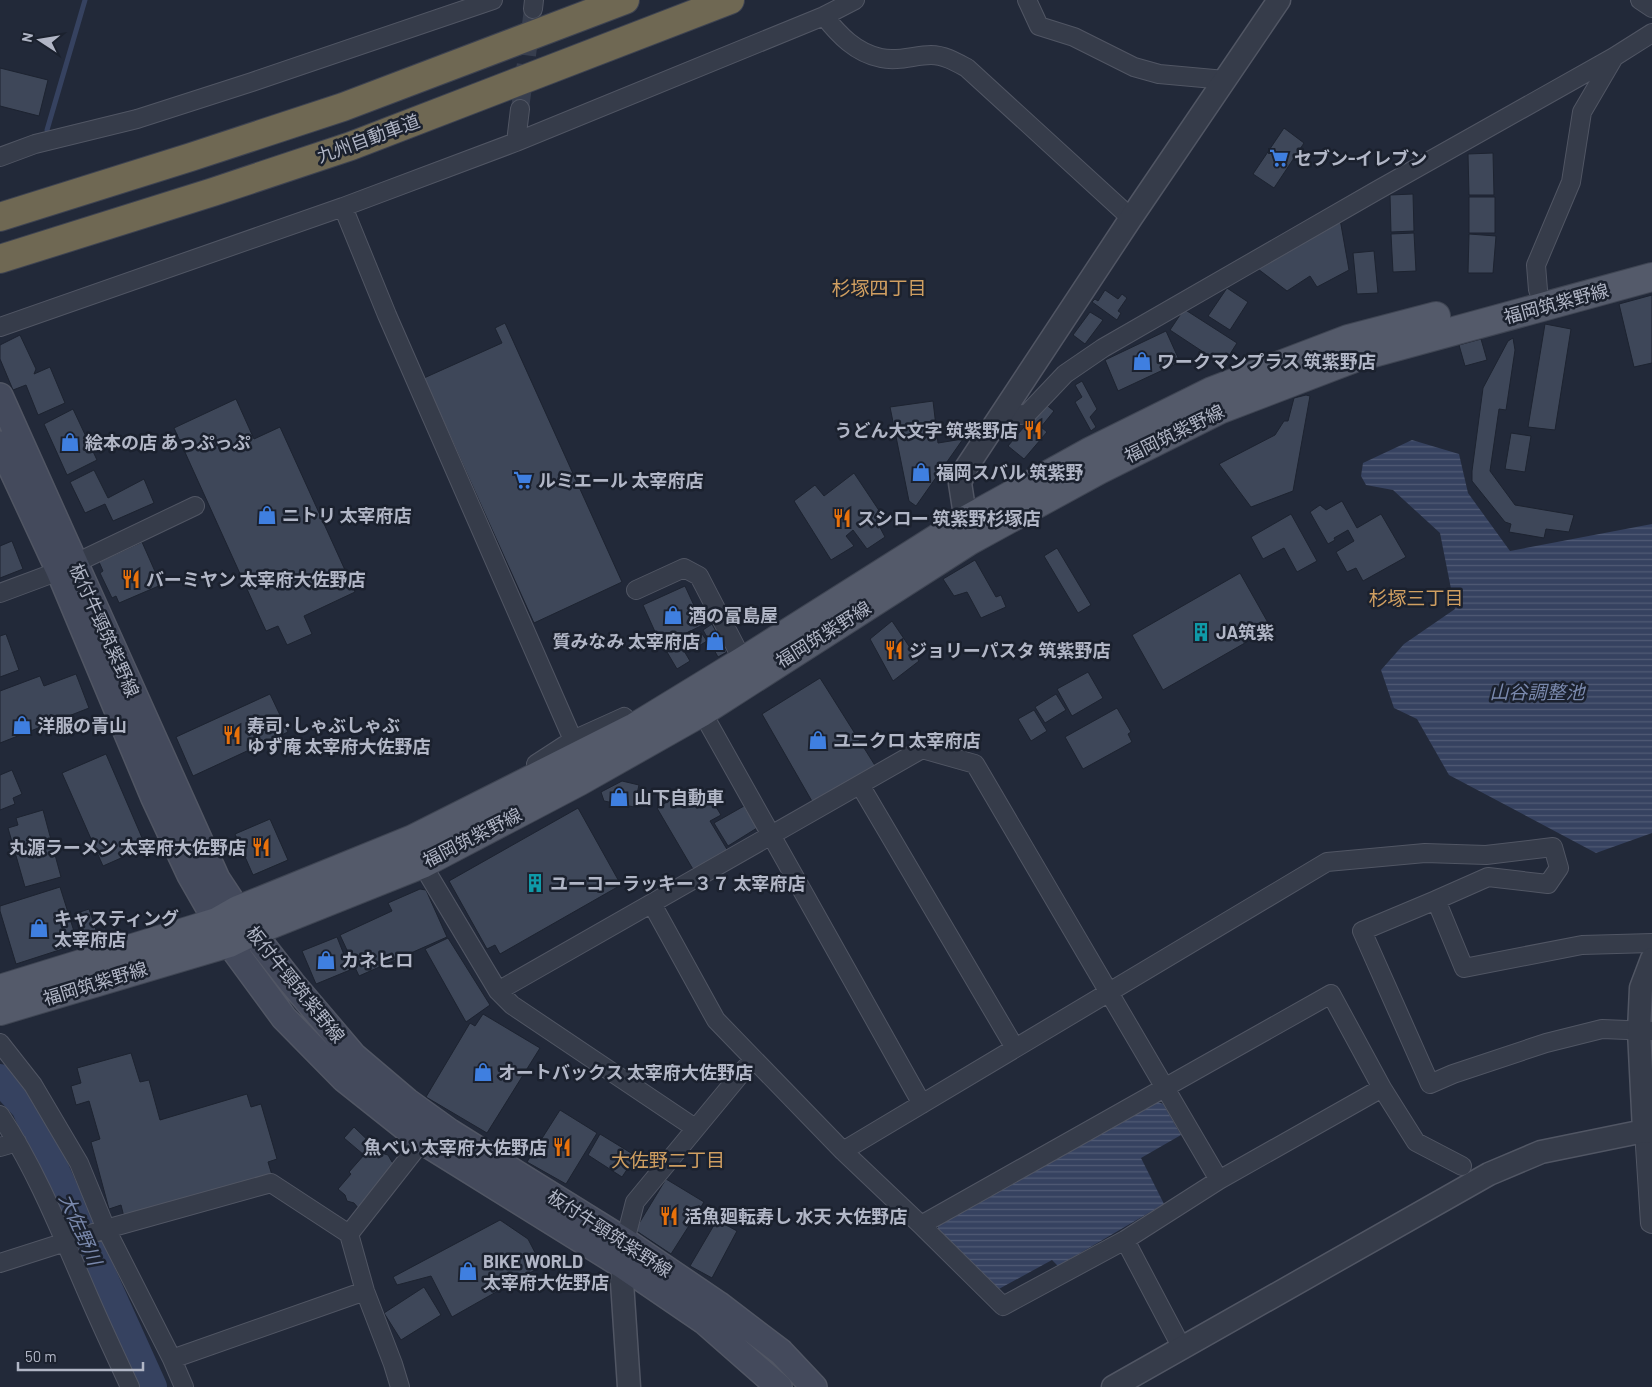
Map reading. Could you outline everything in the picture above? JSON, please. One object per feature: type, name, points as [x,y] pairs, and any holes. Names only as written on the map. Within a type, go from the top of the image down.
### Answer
[{"type":"highway","points":[[0,217],[191,157],[343,106],[625,0]]},
{"type":"highway","name":"九州自動車道","points":[[0,259],[214,192],[351,146],[730,0]]},
{"type":"main road","name":"福岡筑紫野線","points":[[0,1011],[234,926],[422,864],[580,781],[702,712],[967,531],[1091,451],[1212,391],[1348,339],[1652,259]]},
{"type":"main road","name":"福岡筑紫野線","points":[[0,989],[234,926],[413,839],[635,727],[743,661],[967,531],[1099,470],[1219,410],[1355,358],[1652,277]]},
{"type":"main road","name":"板付牛頸筑紫野線","points":[[0,396],[67,567]]},
{"type":"main road","name":"板付牛頸筑紫野線","points":[[0,444],[67,567],[217,879],[234,926],[284,1018],[344,1079],[422,1141],[623,1266],[705,1322],[779,1387]]},
{"type":"main road","name":"板付牛頸筑紫野線","points":[[234,926],[292,983],[354,1056],[407,1101],[450,1132],[625,1241],[718,1304],[781,1352],[814,1387]]},
{"type":"street","points":[[0,157],[35,144],[137,119],[493,0]]},
{"type":"street","points":[[0,328],[343,207],[516,142],[824,16],[854,0]]},
{"type":"street","points":[[1027,0],[1039,26],[1074,37],[1134,66],[1158,74],[1224,80]]},
{"type":"street","points":[[967,531],[960,483],[962,476],[1131,218],[1279,0]]},
{"type":"street","points":[[1640,0],[1652,8]]},
{"type":"street","points":[[824,16],[842,37],[863,52],[882,58],[902,59],[932,55],[950,59],[967,68],[1131,218]]},
{"type":"street","points":[[1005,410],[1021,415],[1028,413],[1065,374],[1102,348],[1614,57],[1652,33]]},
{"type":"street","points":[[1538,290],[1536,265],[1571,182],[1582,112],[1614,57]]},
{"type":"street","points":[[516,142],[520,109]]},
{"type":"street","points":[[343,207],[395,334],[573,740]]},
{"type":"street","points":[[0,592],[67,567],[195,506]]},
{"type":"street","points":[[636,590],[684,568],[699,576],[743,661]]},
{"type":"street","points":[[702,712],[922,1104]]},
{"type":"street","points":[[514,788],[528,769],[573,740],[624,717],[635,727]]},
{"type":"street","points":[[498,991],[922,748],[975,764],[1219,1180]]},
{"type":"street","points":[[860,785],[1015,1048]]},
{"type":"street","points":[[842,1151],[1327,862],[1425,853],[1486,855],[1553,847],[1559,868],[1548,884],[1488,877],[1362,931],[1430,1084],[1453,1074],[1546,1043],[1602,1029],[1646,1031]]},
{"type":"street","points":[[422,864],[498,991],[512,1005],[695,1128]]},
{"type":"street","points":[[1436,900],[1464,968],[1582,945],[1652,943]]},
{"type":"street","points":[[652,904],[716,1020],[842,1151],[1003,1306],[1125,1240],[1219,1180],[1382,1088]]},
{"type":"street","points":[[1652,959],[1641,988],[1646,1031],[1650,1223],[1652,1224]]},
{"type":"street","points":[[921,1225],[1331,994],[1382,1088],[1416,1142],[1462,1166]]},
{"type":"street","points":[[0,1043],[33,1085],[80,1163],[106,1229],[184,1387]]},
{"type":"street","points":[[629,1387],[622,1282],[625,1241],[636,1202],[753,1059]]},
{"type":"street","points":[[0,1115],[17,1142],[66,1242],[88,1296],[130,1387]]},
{"type":"street","points":[[1113,1387],[1489,1174],[1541,1152],[1648,1131]]},
{"type":"street","points":[[349,1234],[422,1141]]},
{"type":"street","points":[[0,1147],[17,1142]]},
{"type":"street","points":[[0,1263],[106,1229],[271,1183],[349,1234],[365,1291],[400,1387]]},
{"type":"street","points":[[1125,1240],[1182,1348]]},
{"type":"street","points":[[172,1360],[365,1291]]},
{"type":"water","name":"山谷調整池","points":[[1412,440],[1459,454],[1468,493],[1510,551],[1652,524],[1652,833],[1596,853],[1449,775],[1417,719],[1394,708],[1381,670],[1404,644],[1455,609],[1440,533],[1393,490],[1366,485],[1361,476],[1363,463]]},
{"type":"water","points":[[1158,1102],[1163,1104],[1181,1135],[1141,1158],[1164,1204],[1058,1266],[1052,1260],[997,1290],[938,1235],[938,1226]]},
{"type":"building","points":[[0,68],[48,80],[39,116],[0,106]]},
{"type":"building","name":"セブン-イレブン","points":[[1284,128],[1304,143],[1274,188],[1253,174]]},
{"type":"building","points":[[1493,153],[1494,195],[1469,195],[1468,154]]},
{"type":"building","points":[[1413,194],[1414,231],[1391,232],[1390,195]]},
{"type":"building","points":[[1469,197],[1495,197],[1495,233],[1469,233]]},
{"type":"building","points":[[1340,219],[1349,270],[1317,287],[1310,276],[1287,291],[1258,269]]},
{"type":"building","points":[[1414,233],[1416,271],[1393,272],[1391,234]]},
{"type":"building","points":[[1469,234],[1496,236],[1493,273],[1468,273]]},
{"type":"building","points":[[1374,251],[1378,293],[1357,294],[1353,253]]},
{"type":"building","points":[[1227,288],[1248,302],[1230,330],[1208,316]]},
{"type":"building","points":[[1105,290],[1118,299],[1122,294],[1127,298],[1118,311],[1121,313],[1117,320],[1092,302],[1095,299],[1098,301]]},
{"type":"building","points":[[1652,295],[1652,363],[1634,367],[1619,304]]},
{"type":"building","points":[[1184,309],[1237,343],[1223,365],[1170,330]]},
{"type":"building","points":[[1090,312],[1103,320],[1085,344],[1073,335]]},
{"type":"building","name":"ルミエール 太宰府店","points":[[505,323],[622,582],[534,623],[424,378],[502,343],[495,328]]},
{"type":"building","points":[[1545,324],[1571,329],[1555,430],[1528,427]]},
{"type":"building","name":"ワークマンプラス 筑紫野店","points":[[1166,331],[1180,362],[1118,391],[1105,360]]},
{"type":"building","points":[[20,335],[36,369],[34,374],[50,367],[65,403],[38,415],[26,385],[13,390],[0,359],[0,345]]},
{"type":"building","points":[[1513,338],[1515,350],[1506,410],[1499,409],[1490,471],[1515,505],[1574,515],[1569,532],[1546,529],[1544,538],[1509,532],[1511,524],[1505,522],[1472,481],[1483,388],[1508,341]]},
{"type":"building","points":[[1481,339],[1487,360],[1465,366],[1459,345]]},
{"type":"building","points":[[1082,381],[1097,409],[1090,417],[1096,427],[1091,431],[1075,402],[1082,397],[1075,385]]},
{"type":"building","points":[[1310,396],[1293,491],[1251,507],[1219,464],[1275,435],[1284,421],[1288,421],[1294,398]]},
{"type":"building","name":"ニトリ 太宰府店","points":[[236,399],[254,439],[280,427],[355,592],[304,616],[312,634],[287,645],[278,626],[266,631],[174,428]]},
{"type":"building","name":"福岡スバル 筑紫野","points":[[933,401],[938,443],[963,439],[916,506],[909,501],[890,407]]},
{"type":"building","name":"うどん大文字 筑紫野店","points":[[1044,403],[1054,411],[1041,427],[1047,432],[1024,459],[1008,446]]},
{"type":"building","name":"絵本の店 あっぷっぷ","points":[[73,409],[97,460],[67,475],[44,424]]},
{"type":"building","points":[[1511,433],[1531,436],[1525,472],[1505,469]]},
{"type":"building","points":[[94,470],[108,498],[144,479],[154,503],[113,521],[105,504],[85,513],[70,482]]},
{"type":"building","name":"スシロー 筑紫野杉塚店","points":[[854,473],[882,515],[876,520],[885,537],[867,549],[853,530],[846,536],[854,546],[831,560],[794,501],[815,485],[824,496]]},
{"type":"building","points":[[1342,501],[1357,528],[1381,514],[1406,557],[1363,581],[1356,568],[1347,572],[1336,552],[1354,541],[1348,530],[1328,544],[1310,512],[1320,505],[1326,510]]},
{"type":"building","points":[[1291,514],[1317,561],[1297,572],[1284,548],[1263,559],[1251,537]]},
{"type":"building","points":[[12,541],[23,569],[0,578],[0,546]]},
{"type":"building","name":"バーミヤン 太宰府大佐野店","points":[[142,542],[161,585],[119,603],[116,596],[112,598],[100,573],[103,571],[99,562]]},
{"type":"building","points":[[1057,548],[1091,605],[1078,613],[1044,556]]},
{"type":"building","points":[[975,560],[996,597],[1001,595],[1006,607],[981,618],[967,592],[954,596],[943,579]]},
{"type":"building","name":"JA筑紫","points":[[1240,573],[1271,628],[1163,690],[1132,635]]},
{"type":"building","name":"酒の富島屋","points":[[685,586],[703,625],[661,645],[643,605]]},
{"type":"building","name":"ジョリーパスタ 筑紫野店","points":[[892,621],[919,661],[893,681],[870,639]]},
{"type":"building","name":"質みなみ 太宰府店","points":[[712,624],[727,652],[718,657],[703,630]]},
{"type":"building","points":[[700,631],[707,641],[689,652],[683,641]]},
{"type":"building","points":[[6,634],[19,670],[0,677],[0,636]]},
{"type":"building","points":[[680,644],[690,661],[677,669],[667,652]]},
{"type":"building","points":[[1088,672],[1103,698],[1072,716],[1057,689]]},
{"type":"building","name":"洋服の青山","points":[[76,674],[89,708],[0,743],[0,691],[40,676],[44,686]]},
{"type":"building","name":"ユニクロ 太宰府店","points":[[820,678],[876,767],[813,803],[762,714]]},
{"type":"building","name":"寿司･しゃぶしゃぶ ゆず庵 太宰府大佐野店","points":[[270,694],[288,732],[193,776],[176,737]]},
{"type":"building","points":[[1056,694],[1066,710],[1045,723],[1035,707]]},
{"type":"building","points":[[1117,708],[1131,732],[1128,734],[1132,742],[1083,769],[1065,737]]},
{"type":"building","points":[[1034,710],[1047,731],[1031,741],[1018,719]]},
{"type":"building","points":[[106,754],[146,847],[103,866],[62,773]]},
{"type":"building","points":[[12,770],[22,794],[13,798],[15,804],[0,810],[0,775]]},
{"type":"building","name":"山下自動車","points":[[622,781],[639,785],[634,807],[604,801],[601,792]]},
{"type":"building","points":[[692,787],[697,796],[706,790],[721,815],[710,821],[728,851],[694,871],[657,808]]},
{"type":"building","points":[[744,806],[757,828],[728,846],[714,823]]},
{"type":"building","name":"ユーコーラッキー３７ 太宰府店","points":[[578,808],[621,885],[500,954],[495,945],[487,949],[449,881]]},
{"type":"building","points":[[43,810],[61,877],[25,887],[8,828],[18,825],[16,818]]},
{"type":"building","name":"丸源ラーメン 太宰府大佐野店","points":[[270,819],[288,860],[253,875],[235,834]]},
{"type":"building","name":"キャスティング 太宰府店","points":[[60,887],[78,944],[16,964],[0,906]]},
{"type":"building","points":[[420,889],[426,890],[447,937],[359,976],[340,935],[392,911],[388,903]]},
{"type":"building","points":[[89,909],[96,930],[81,935],[74,914]]},
{"type":"building","name":"カネヒロ","points":[[337,937],[350,970],[316,984],[302,951]]},
{"type":"building","points":[[448,938],[490,1005],[466,1022],[425,949]]},
{"type":"building","name":"オートバックス 太宰府大佐野店","points":[[483,1014],[540,1048],[487,1133],[426,1097],[470,1023],[475,1026]]},
{"type":"building","points":[[131,1053],[140,1082],[149,1080],[160,1120],[247,1094],[251,1107],[261,1104],[277,1159],[268,1162],[272,1175],[124,1217],[121,1205],[109,1209],[91,1142],[100,1139],[89,1101],[76,1105],[71,1086],[81,1083],[77,1068]]},
{"type":"building","name":"魚べい 太宰府大佐野店","points":[[560,1110],[597,1133],[566,1184],[527,1162]]},
{"type":"building","points":[[354,1127],[381,1153],[388,1155],[397,1167],[359,1209],[354,1203],[347,1201],[345,1195],[338,1189],[351,1174],[349,1172],[364,1155],[344,1138]]},
{"type":"building","points":[[600,1134],[636,1156],[622,1177],[588,1155]]},
{"type":"building","name":"活魚廻転寿し 水天 大佐野店","points":[[666,1179],[704,1202],[671,1254],[635,1230]]},
{"type":"building","name":"BIKE WORLD 太宰府大佐野店","points":[[500,1220],[528,1239],[542,1266],[452,1317],[431,1276],[397,1285],[393,1277]]},
{"type":"building","points":[[717,1220],[737,1231],[712,1278],[690,1266]]},
{"type":"building","points":[[424,1287],[441,1315],[401,1340],[384,1313]]},
{"type":"waterway","points":[[47,130],[85,0]]},
{"type":"waterway","name":"大佐野川","points":[[0,1079],[26,1107],[152,1387]]},
{"type":"tunnel","points":[[520,109],[533,9]]},
{"type":"place","name":"セブン-イレブン","points":[[1279,158]]},
{"type":"place","name":"ワークマンプラス 筑紫野店","points":[[1142,361]]},
{"type":"place","name":"うどん大文字 筑紫野店","points":[[1033,430]]},
{"type":"place","name":"絵本の店 あっぷっぷ","points":[[70,442]]},
{"type":"place","name":"福岡スバル 筑紫野","points":[[921,472]]},
{"type":"place","name":"ルミエール 太宰府店","points":[[523,480]]},
{"type":"place","name":"ニトリ 太宰府店","points":[[267,515]]},
{"type":"place","name":"スシロー 筑紫野杉塚店","points":[[842,518]]},
{"type":"place","name":"バーミヤン 太宰府大佐野店","points":[[131,579]]},
{"type":"place","name":"酒の富島屋","points":[[673,615]]},
{"type":"place","name":"JA筑紫","points":[[1201,632]]},
{"type":"place","name":"質みなみ 太宰府店","points":[[715,641]]},
{"type":"place","name":"ジョリーパスタ 筑紫野店","points":[[894,650]]},
{"type":"place","name":"洋服の青山","points":[[22,725]]},
{"type":"place","name":"寿司･しゃぶしゃぶ ゆず庵 太宰府大佐野店","points":[[232,735]]},
{"type":"place","name":"ユニクロ 太宰府店","points":[[818,740]]},
{"type":"place","name":"山下自動車","points":[[619,797]]},
{"type":"place","name":"丸源ラーメン 太宰府大佐野店","points":[[261,847]]},
{"type":"place","name":"ユーコーラッキー３７ 太宰府店","points":[[535,883]]},
{"type":"place","name":"キャスティング 太宰府店","points":[[39,928]]},
{"type":"place","name":"カネヒロ","points":[[326,960]]},
{"type":"place","name":"オートバックス 太宰府大佐野店","points":[[483,1072]]},
{"type":"place","name":"魚べい 太宰府大佐野店","points":[[562,1147]]},
{"type":"place","name":"活魚廻転寿し 水天 大佐野店","points":[[669,1216]]},
{"type":"place","name":"BIKE WORLD 太宰府大佐野店","points":[[468,1271]]},
{"type":"district","name":"杉塚四丁目","points":[[879,287]]},
{"type":"district","name":"杉塚三丁目","points":[[1416,597]]},
{"type":"district","name":"大佐野二丁目","points":[[668,1159]]}]
